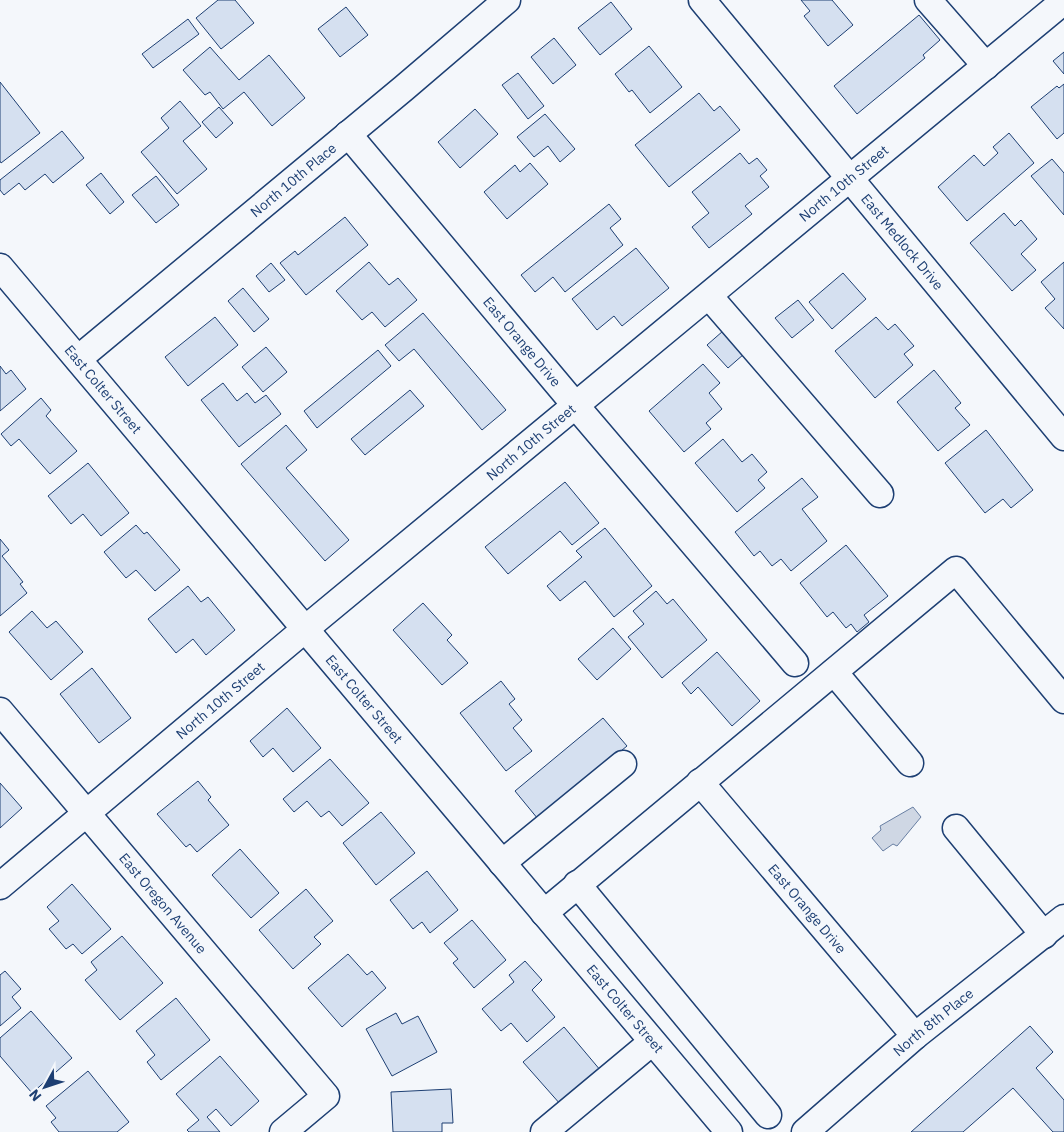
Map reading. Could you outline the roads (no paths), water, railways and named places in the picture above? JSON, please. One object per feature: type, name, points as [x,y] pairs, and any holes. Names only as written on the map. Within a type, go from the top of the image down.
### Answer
[{"type":"street","name":"North 10th Place","points":[[78,359],[507,0]]},
{"type":"street","name":"East Medlock Drive","points":[[702,0],[1064,437]]},
{"type":"street","points":[[928,0],[986,66]]},
{"type":"street","name":"North 10th Street","points":[[0,886],[304,630],[1064,1]]},
{"type":"street","name":"East Orange Drive","points":[[348,134],[795,663]]},
{"type":"street","name":"East Colter Street","points":[[0,267],[728,1132]]},
{"type":"street","points":[[709,296],[880,494]]},
{"type":"street","points":[[544,913],[956,570],[1064,700]]},
{"type":"street","points":[[834,672],[910,763]]},
{"type":"street","name":"East Oregon Avenue","points":[[0,711],[326,1096],[283,1132]]},
{"type":"street","points":[[502,863],[623,764]]},
{"type":"street","name":"East Orange Drive","points":[[700,782],[915,1036]]},
{"type":"street","points":[[956,828],[1044,935]]},
{"type":"street","points":[[577,884],[768,1114]]},
{"type":"street","name":"North 8th Place","points":[[806,1132],[915,1036],[1064,918]]},
{"type":"street","points":[[544,1132],[652,1042]]},
{"type":"street","points":[[680,1074],[712,1047]]}]
